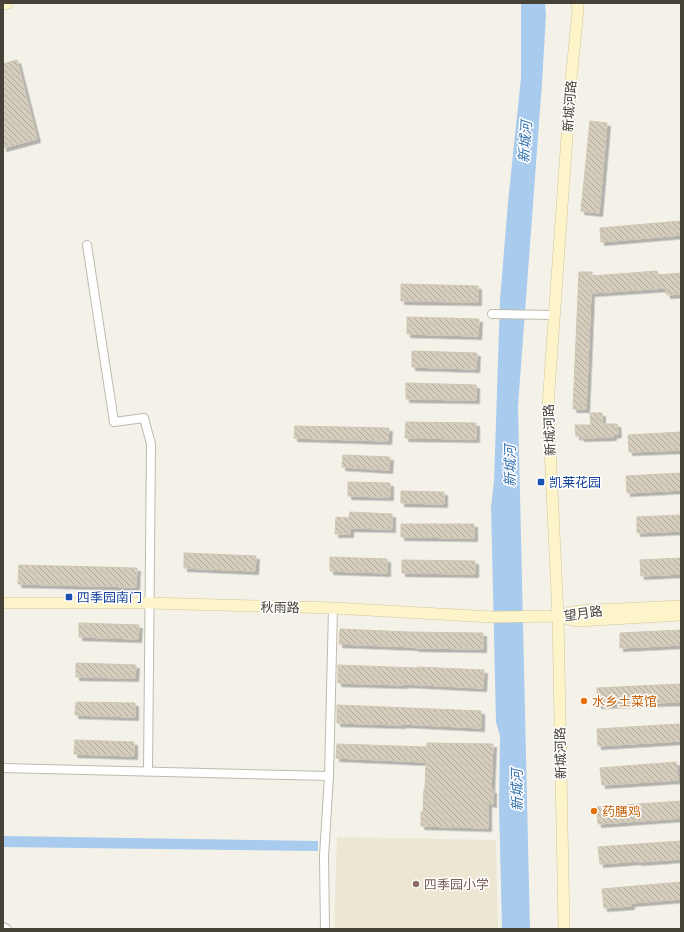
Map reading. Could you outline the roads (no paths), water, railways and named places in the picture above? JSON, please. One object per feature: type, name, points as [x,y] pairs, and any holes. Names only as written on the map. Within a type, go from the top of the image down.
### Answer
[{"type":"street","points":[[3,4],[8,3]]},
{"type":"street","name":"新城河路","points":[[564,929],[558,616],[548,405],[570,88],[578,10],[577,3]]},
{"type":"street","points":[[87,245],[114,422],[144,418],[151,444],[148,603],[148,772]]},
{"type":"street","points":[[492,314],[554,315]]},
{"type":"street","name":"秋雨路","points":[[3,603],[148,603],[333,608],[492,617],[558,616]]},
{"type":"street","name":"望月路","points":[[558,616],[577,611],[681,606]]},
{"type":"street","points":[[325,929],[324,856],[329,776],[333,608]]},
{"type":"street","name":"望月路","points":[[558,616],[577,621],[681,615]]},
{"type":"street","points":[[3,768],[329,776]]},
{"type":"street","points":[[3,928],[7,929]]},
{"type":"water","name":"新城河","points":[[521,3],[545,3],[546,15],[518,406],[530,929],[502,929],[499,805],[500,736],[496,722],[491,506],[494,482],[500,300],[508,202],[521,78]]},
{"type":"water","points":[[3,836],[318,841],[318,851],[3,847]]},
{"type":"place","name":"凯莱花园","points":[[541,482]]},
{"type":"place","name":"四季园南门","points":[[69,597]]},
{"type":"place","name":"水乡土菜馆","points":[[584,701]]},
{"type":"place","name":"药膳鸡","points":[[594,811]]},
{"type":"place","name":"四季园小学","points":[[416,884]]}]
